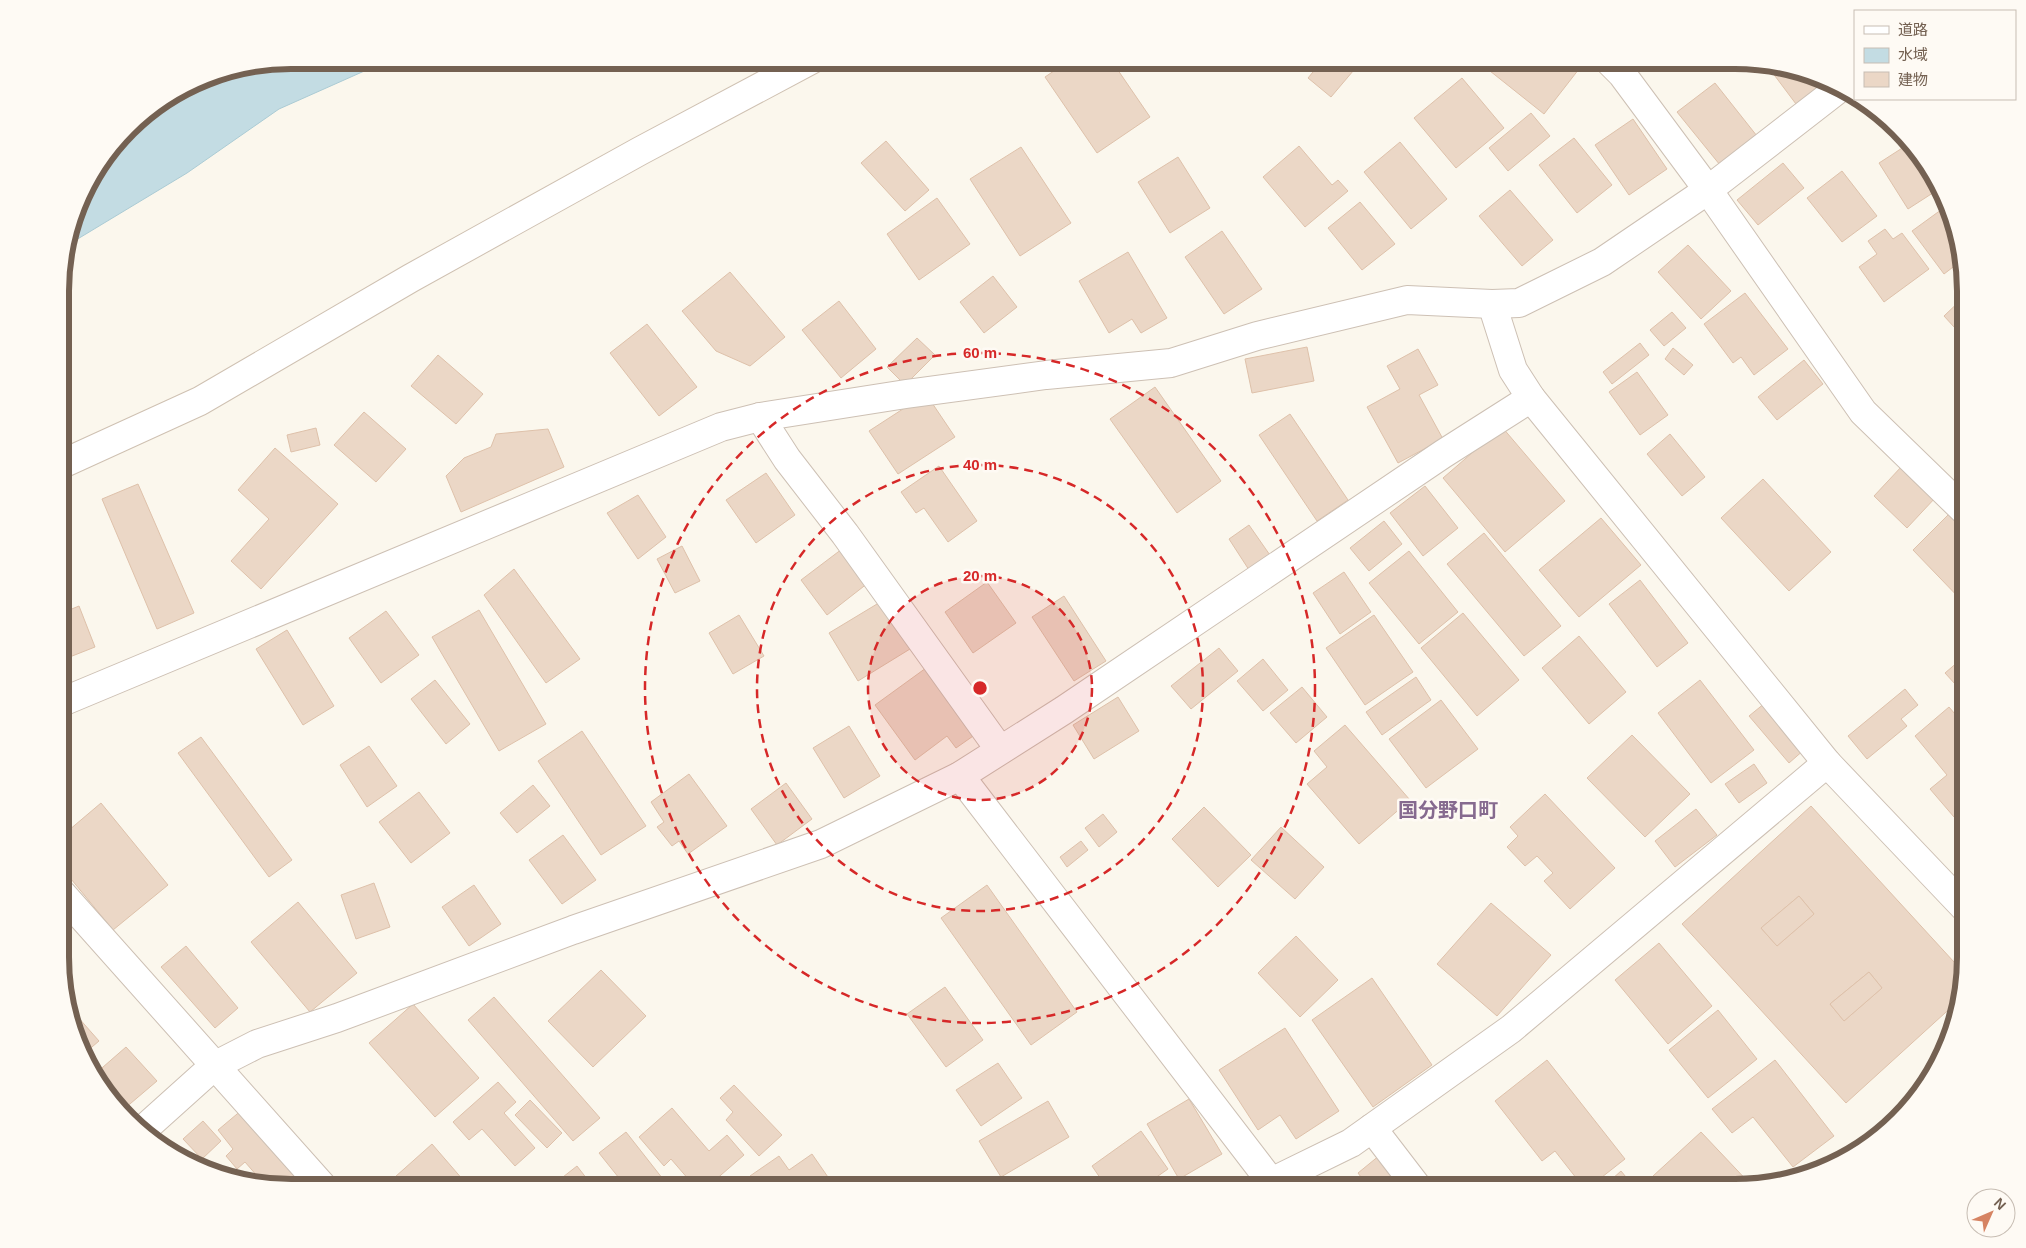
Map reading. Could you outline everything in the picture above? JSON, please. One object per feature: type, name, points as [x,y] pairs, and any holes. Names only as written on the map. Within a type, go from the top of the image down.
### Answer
[{"type":"street","points":[[69,461],[200,401],[411,278],[640,151],[794,69]]},
{"type":"street","points":[[1617,69],[1708,190],[1863,412],[1957,502]]},
{"type":"street","points":[[69,699],[721,427],[760,417],[934,390],[1046,375],[1171,363],[1257,336],[1407,300],[1492,304],[1519,303],[1602,262],[1708,190],[1834,92]]},
{"type":"street","points":[[1492,304],[1512,370],[1530,398],[1827,764],[1957,900]]},
{"type":"street","points":[[147,1126],[214,1066],[256,1044],[345,1015],[573,930],[822,844],[960,776],[1064,710],[1443,454],[1530,398]]},
{"type":"street","points":[[760,417],[787,459],[845,534],[1000,750]]},
{"type":"street","points":[[1278,1179],[1351,1143],[1511,1029],[1827,764]]},
{"type":"street","points":[[960,776],[1262,1179]]},
{"type":"street","points":[[69,902],[316,1179]]},
{"type":"street","points":[[1372,1128],[1411,1179]]},
{"type":"water","points":[[276,69],[369,69],[279,109],[187,173],[74,241],[86,206],[106,167],[124,144],[144,124],[167,106],[206,86],[233,76],[248,73]]},
{"type":"building","points":[[1057,69],[1117,69],[1150,117],[1097,153],[1045,77]]},
{"type":"building","points":[[1316,69],[1355,69],[1331,97],[1308,78]]},
{"type":"building","points":[[1491,69],[1579,69],[1544,114],[1490,71]]},
{"type":"building","points":[[1772,72],[1793,76],[1825,88],[1799,108]]},
{"type":"building","points":[[1462,78],[1504,128],[1456,168],[1414,118]]},
{"type":"building","points":[[1715,83],[1757,136],[1720,165],[1677,112]]},
{"type":"building","points":[[1531,113],[1550,136],[1508,171],[1489,148]]},
{"type":"building","points":[[1633,119],[1667,169],[1629,195],[1595,145]]},
{"type":"building","points":[[1574,138],[1612,185],[1577,213],[1539,165]]},
{"type":"building","points":[[886,141],[929,190],[905,211],[861,163]]},
{"type":"building","points":[[1400,142],[1447,199],[1411,229],[1364,172]]},
{"type":"building","points":[[1299,146],[1332,185],[1338,180],[1348,191],[1305,227],[1263,177]]},
{"type":"building","points":[[1021,147],[1071,223],[1020,256],[970,179]]},
{"type":"building","points":[[1904,147],[1920,167],[1934,192],[1908,209],[1879,163]]},
{"type":"building","points":[[1178,157],[1210,208],[1170,233],[1138,182]]},
{"type":"building","points":[[1783,163],[1804,188],[1758,225],[1737,200]]},
{"type":"building","points":[[1842,171],[1877,216],[1842,242],[1807,198]]},
{"type":"building","points":[[1510,190],[1553,240],[1522,266],[1479,216]]},
{"type":"building","points":[[937,198],[970,244],[919,280],[887,234]]},
{"type":"building","points":[[1360,202],[1395,244],[1362,270],[1328,228]]},
{"type":"building","points":[[1941,210],[1950,233],[1955,265],[1944,274],[1912,231]]},
{"type":"building","points":[[1885,229],[1893,239],[1902,233],[1929,269],[1884,302],[1859,267],[1877,254],[1868,241]]},
{"type":"building","points":[[1222,231],[1262,289],[1224,314],[1185,257]]},
{"type":"building","points":[[1688,245],[1731,291],[1701,319],[1658,272]]},
{"type":"building","points":[[1128,252],[1167,318],[1141,333],[1132,319],[1109,333],[1079,281]]},
{"type":"building","points":[[730,272],[785,337],[750,366],[716,351],[682,311]]},
{"type":"building","points":[[993,276],[1017,307],[984,333],[960,302]]},
{"type":"building","points":[[1745,293],[1788,349],[1754,375],[1741,357],[1733,363],[1704,324]]},
{"type":"building","points":[[839,301],[876,349],[841,378],[802,330]]},
{"type":"building","points":[[1957,304],[1957,330],[1944,316]]},
{"type":"building","points":[[1672,312],[1686,328],[1664,346],[1650,330]]},
{"type":"building","points":[[647,324],[697,387],[659,416],[610,353]]},
{"type":"building","points":[[917,338],[935,355],[905,385],[887,367]]},
{"type":"building","points":[[1640,343],[1649,355],[1612,384],[1603,372]]},
{"type":"building","points":[[1307,347],[1314,381],[1252,393],[1245,359]]},
{"type":"building","points":[[1673,348],[1693,365],[1684,375],[1665,359]]},
{"type":"building","points":[[1418,349],[1438,385],[1419,395],[1443,439],[1398,463],[1367,407],[1400,389],[1387,366]]},
{"type":"building","points":[[438,355],[483,394],[456,424],[411,386]]},
{"type":"building","points":[[1804,360],[1823,384],[1777,420],[1758,397]]},
{"type":"building","points":[[1637,372],[1668,415],[1640,435],[1609,392]]},
{"type":"building","points":[[1155,387],[1221,481],[1177,513],[1110,419]]},
{"type":"building","points":[[926,394],[955,437],[898,474],[869,431]]},
{"type":"building","points":[[364,412],[406,449],[376,482],[334,445]]},
{"type":"building","points":[[1290,414],[1348,500],[1317,521],[1259,435]]},
{"type":"building","points":[[1502,427],[1565,501],[1505,552],[1443,478]]},
{"type":"building","points":[[316,428],[320,445],[291,452],[287,435]]},
{"type":"building","points":[[548,429],[564,467],[461,512],[446,476],[464,458],[491,447],[496,434]]},
{"type":"building","points":[[1670,434],[1705,477],[1682,496],[1647,454]]},
{"type":"building","points":[[275,448],[338,504],[261,589],[231,561],[269,519],[238,490]]},
{"type":"building","points":[[939,466],[977,521],[948,542],[924,508],[916,513],[901,492]]},
{"type":"building","points":[[1902,466],[1936,497],[1907,528],[1874,496]]},
{"type":"building","points":[[766,473],[795,515],[756,543],[726,500]]},
{"type":"building","points":[[1763,479],[1831,552],[1789,591],[1721,518]]},
{"type":"building","points":[[138,484],[194,613],[157,629],[102,499]]},
{"type":"building","points":[[1425,486],[1458,528],[1423,556],[1390,513]]},
{"type":"building","points":[[638,495],[666,537],[638,559],[607,513]]},
{"type":"building","points":[[1952,511],[1957,516],[1957,596],[1913,550]]},
{"type":"building","points":[[1601,518],[1641,565],[1579,617],[1539,570]]},
{"type":"building","points":[[1384,521],[1402,544],[1369,571],[1350,548]]},
{"type":"building","points":[[1249,525],[1272,558],[1251,573],[1229,539]]},
{"type":"building","points":[[1484,533],[1561,626],[1524,656],[1447,564]]},
{"type":"building","points":[[682,546],[700,581],[675,593],[657,559]]},
{"type":"building","points":[[842,549],[868,583],[827,615],[801,580]]},
{"type":"building","points":[[1409,551],[1458,612],[1419,644],[1369,583]]},
{"type":"building","points":[[514,569],[580,659],[546,683],[484,595]]},
{"type":"building","points":[[1344,572],[1371,612],[1340,634],[1313,593]]},
{"type":"building","points":[[1640,580],[1688,643],[1657,667],[1609,604]]},
{"type":"building","points":[[987,582],[1016,623],[973,653],[945,612]]},
{"type":"building","points":[[1064,596],[1106,661],[1074,681],[1032,617]]},
{"type":"building","points":[[882,601],[910,649],[858,681],[829,633]]},
{"type":"building","points":[[79,606],[95,647],[69,657],[69,610]]},
{"type":"building","points":[[479,610],[546,724],[499,751],[432,637]]},
{"type":"building","points":[[386,611],[419,655],[381,683],[349,638]]},
{"type":"building","points":[[1463,613],[1519,680],[1477,716],[1421,648]]},
{"type":"building","points":[[739,615],[764,656],[733,674],[709,633]]},
{"type":"building","points":[[1374,615],[1413,672],[1365,705],[1326,648]]},
{"type":"building","points":[[287,630],[334,706],[303,725],[256,649]]},
{"type":"building","points":[[1579,636],[1626,692],[1589,724],[1542,668]]},
{"type":"building","points":[[1219,648],[1238,671],[1191,709],[1171,686]]},
{"type":"building","points":[[1263,659],[1288,690],[1263,711],[1237,681]]},
{"type":"building","points":[[1957,663],[1957,686],[1945,673]]},
{"type":"building","points":[[926,668],[976,734],[956,748],[947,736],[915,760],[875,705]]},
{"type":"building","points":[[1416,677],[1431,700],[1382,735],[1366,712]]},
{"type":"building","points":[[435,680],[470,724],[446,744],[411,699]]},
{"type":"building","points":[[1700,680],[1754,750],[1711,783],[1658,713]]},
{"type":"building","points":[[1302,687],[1327,717],[1296,743],[1270,713]]},
{"type":"building","points":[[1905,689],[1918,705],[1901,719],[1907,726],[1867,759],[1848,736]]},
{"type":"building","points":[[1118,697],[1139,731],[1094,759],[1073,725]]},
{"type":"building","points":[[1441,700],[1478,749],[1426,788],[1389,739]]},
{"type":"building","points":[[1765,703],[1805,749],[1789,763],[1749,716]]},
{"type":"building","points":[[1949,707],[1957,716],[1957,814],[1954,817],[1930,789],[1947,775],[1915,736]]},
{"type":"building","points":[[1345,725],[1410,800],[1359,844],[1307,784],[1327,767],[1314,751]]},
{"type":"building","points":[[849,726],[880,776],[844,798],[813,748]]},
{"type":"building","points":[[582,731],[646,826],[601,855],[538,761]]},
{"type":"building","points":[[1632,735],[1690,794],[1645,837],[1587,778]]},
{"type":"building","points":[[201,737],[292,860],[269,877],[178,753]]},
{"type":"building","points":[[369,746],[397,786],[367,807],[340,765]]},
{"type":"building","points":[[1754,764],[1767,783],[1739,803],[1725,784]]},
{"type":"building","points":[[689,774],[727,826],[688,854],[679,841],[672,846],[657,827],[664,822],[651,802]]},
{"type":"building","points":[[786,783],[812,819],[777,845],[751,809]]},
{"type":"building","points":[[533,785],[550,806],[517,833],[500,813]]},
{"type":"building","points":[[419,792],[450,833],[411,863],[379,822]]},
{"type":"building","points":[[1545,794],[1615,868],[1570,909],[1544,881],[1553,873],[1537,856],[1525,866],[1507,847],[1518,836],[1510,827]]},
{"type":"building","points":[[101,803],[168,885],[113,930],[69,877],[69,830]]},
{"type":"building","points":[[1811,806],[1957,965],[1952,1007],[1846,1103],[1682,924]],"holes":[[[1799,896],[1814,914],[1777,946],[1761,928]],[[1869,972],[1882,988],[1844,1021],[1830,1004]]]},
{"type":"building","points":[[1204,807],[1251,855],[1218,887],[1172,839]]},
{"type":"building","points":[[1696,809],[1717,835],[1675,867],[1655,841]]},
{"type":"building","points":[[1103,814],[1117,832],[1099,847],[1085,828]]},
{"type":"building","points":[[1281,827],[1324,867],[1295,899],[1251,860]]},
{"type":"building","points":[[563,835],[596,880],[562,904],[529,860]]},
{"type":"building","points":[[1081,841],[1088,850],[1067,867],[1060,857]]},
{"type":"building","points":[[374,883],[390,927],[356,939],[341,895]]},
{"type":"building","points":[[474,885],[501,924],[469,946],[442,907]]},
{"type":"building","points":[[987,885],[1077,1012],[1031,1045],[941,918]]},
{"type":"building","points":[[1799,896],[1814,914],[1777,946],[1761,928]]},
{"type":"building","points":[[298,902],[357,973],[310,1012],[251,942]]},
{"type":"building","points":[[1491,903],[1551,955],[1497,1016],[1437,964]]},
{"type":"building","points":[[1296,936],[1338,980],[1300,1017],[1258,973]]},
{"type":"building","points":[[1659,943],[1712,1006],[1668,1044],[1615,980]]},
{"type":"building","points":[[186,946],[238,1008],[215,1028],[161,967]]},
{"type":"building","points":[[601,970],[646,1016],[593,1067],[548,1021]]},
{"type":"building","points":[[1869,972],[1882,988],[1844,1021],[1830,1004]]},
{"type":"building","points":[[1372,978],[1432,1065],[1373,1107],[1312,1020]]},
{"type":"building","points":[[945,987],[983,1040],[946,1067],[907,1014]]},
{"type":"building","points":[[494,997],[600,1118],[573,1141],[468,1020]]},
{"type":"building","points":[[413,1004],[479,1078],[435,1117],[369,1043]]},
{"type":"building","points":[[1718,1010],[1757,1059],[1708,1098],[1669,1050]]},
{"type":"building","points":[[76,1015],[99,1041],[89,1049]]},
{"type":"building","points":[[1285,1028],[1339,1111],[1296,1139],[1280,1115],[1258,1130],[1219,1070]]},
{"type":"building","points":[[126,1047],[157,1081],[127,1107],[106,1081],[100,1070]]},
{"type":"building","points":[[1547,1060],[1625,1159],[1599,1179],[1577,1179],[1555,1151],[1542,1161],[1495,1101]]},
{"type":"building","points":[[1775,1060],[1834,1136],[1793,1167],[1753,1117],[1732,1133],[1712,1109]]},
{"type":"building","points":[[998,1063],[1022,1098],[981,1126],[956,1090]]},
{"type":"building","points":[[498,1082],[516,1102],[504,1113],[535,1148],[515,1166],[482,1129],[469,1140],[453,1122]]},
{"type":"building","points":[[734,1085],[782,1135],[759,1156],[726,1120],[733,1112],[720,1098]]},
{"type":"building","points":[[1189,1099],[1222,1154],[1179,1179],[1147,1124]]},
{"type":"building","points":[[530,1100],[562,1133],[547,1148],[515,1115]]},
{"type":"building","points":[[1048,1101],[1069,1137],[1001,1177],[979,1141]]},
{"type":"building","points":[[672,1108],[709,1151],[727,1135],[744,1155],[716,1179],[688,1179],[671,1159],[664,1166],[639,1137]]},
{"type":"building","points":[[243,1109],[304,1179],[276,1179],[257,1176],[245,1162],[237,1169],[226,1156],[233,1149],[218,1130]]},
{"type":"building","points":[[203,1121],[221,1141],[202,1159],[183,1139]]},
{"type":"building","points":[[1141,1131],[1168,1169],[1154,1179],[1101,1179],[1092,1166]]},
{"type":"building","points":[[626,1132],[663,1179],[620,1179],[599,1153]]},
{"type":"building","points":[[1701,1132],[1745,1179],[1656,1179],[1653,1176]]},
{"type":"building","points":[[432,1144],[462,1179],[393,1179]]},
{"type":"building","points":[[812,1154],[829,1179],[752,1179],[750,1176],[779,1156],[789,1170]]},
{"type":"building","points":[[1380,1155],[1399,1179],[1362,1179],[1358,1173]]},
{"type":"building","points":[[577,1166],[587,1179],[560,1179]]},
{"type":"building","points":[[1621,1171],[1628,1179],[1612,1179]]},
{"type":"district","name":"国分野口町","points":[[1448,810]]}]
